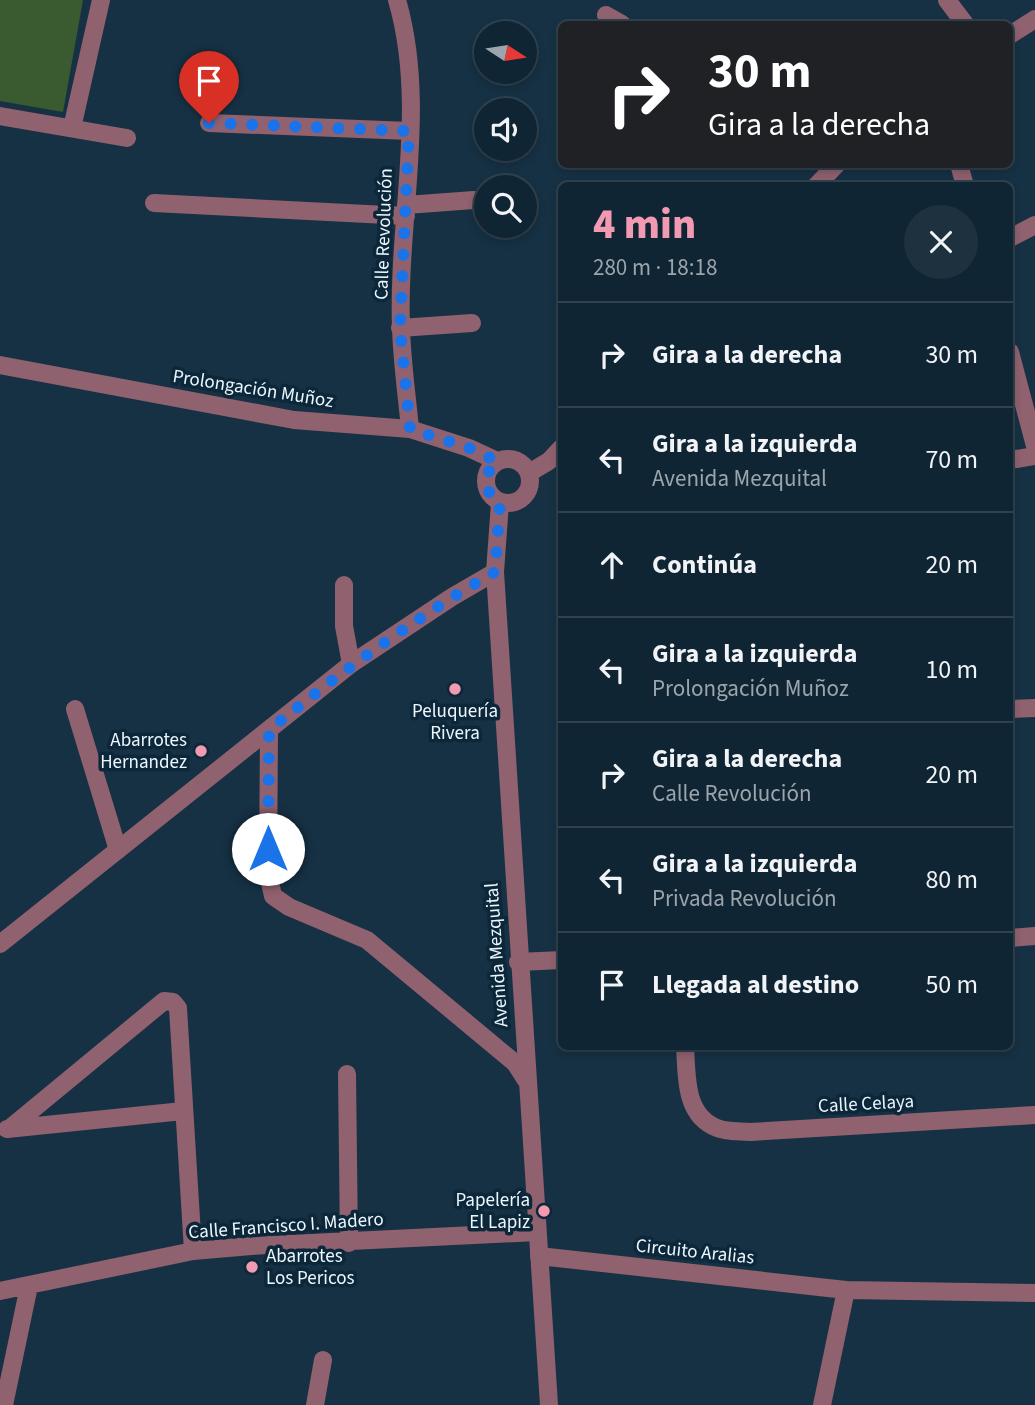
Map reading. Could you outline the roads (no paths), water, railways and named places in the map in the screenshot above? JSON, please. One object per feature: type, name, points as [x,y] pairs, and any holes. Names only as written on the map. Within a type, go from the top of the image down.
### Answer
[{"type":"street","points":[[72,128],[100,0]]},
{"type":"street","name":"Calle Revolución","points":[[397,0],[406,29],[410,72],[400,328],[410,429]]},
{"type":"street","points":[[947,0],[963,21]]},
{"type":"street","points":[[606,15],[617,21]]},
{"type":"street","points":[[1013,33],[1035,19]]},
{"type":"street","points":[[0,116],[127,138]]},
{"type":"street","points":[[209,123],[409,131]]},
{"type":"street","points":[[820,182],[832,168]]},
{"type":"street","points":[[154,203],[406,210],[474,200]]},
{"type":"street","points":[[1013,236],[1035,225]]},
{"type":"street","points":[[400,328],[472,323]]},
{"type":"street","points":[[1013,363],[1035,446]]},
{"type":"street","name":"Prolongación Muñoz","points":[[0,365],[294,420],[410,429],[469,448],[497,461]]},
{"type":"street","points":[[529,473],[558,451]]},
{"type":"street","points":[[1013,460],[1035,456]]},
{"type":"street","points":[[513,459],[520,462],[529,473],[529,490],[517,502],[500,503],[490,494],[486,482],[489,470],[497,461],[513,459]]},
{"type":"street","name":"Avenida Mezquital","points":[[500,503],[495,572],[518,962],[549,1405]]},
{"type":"street","points":[[1,939],[118,850],[351,664],[495,572]]},
{"type":"street","points":[[344,585],[344,625],[351,664]]},
{"type":"street","points":[[1013,709],[1035,708]]},
{"type":"street","points":[[75,709],[118,850]]},
{"type":"street","points":[[269,730],[268,873],[273,897],[289,907],[368,940],[515,1063],[526,1080]]},
{"type":"street","points":[[1013,937],[1035,936]]},
{"type":"street","points":[[518,962],[558,960]]},
{"type":"street","points":[[4,1129],[164,1001],[173,1002],[178,1008],[193,1251]]},
{"type":"street","name":"Calle Celaya","points":[[685,1050],[689,1096],[702,1120],[719,1129],[750,1132],[1035,1115]]},
{"type":"street","points":[[347,1074],[349,1242]]},
{"type":"street","points":[[4,1129],[183,1111]]},
{"type":"street","name":"Calle Francisco I. Madero","points":[[0,1291],[193,1251],[537,1232]]},
{"type":"street","name":"Circuito Aralias","points":[[539,1256],[846,1290],[1035,1293]]},
{"type":"street","points":[[4,1405],[29,1286]]},
{"type":"street","points":[[822,1405],[846,1290]]},
{"type":"street","points":[[315,1405],[323,1360]]},
{"type":"place","name":"Peluquería Rivera","points":[[455,689]]},
{"type":"place","name":"Abarrotes Hernandez","points":[[201,751]]},
{"type":"place","name":"Papelería El Lapiz","points":[[544,1211]]},
{"type":"place","name":"Abarrotes Los Pericos","points":[[252,1267]]}]
